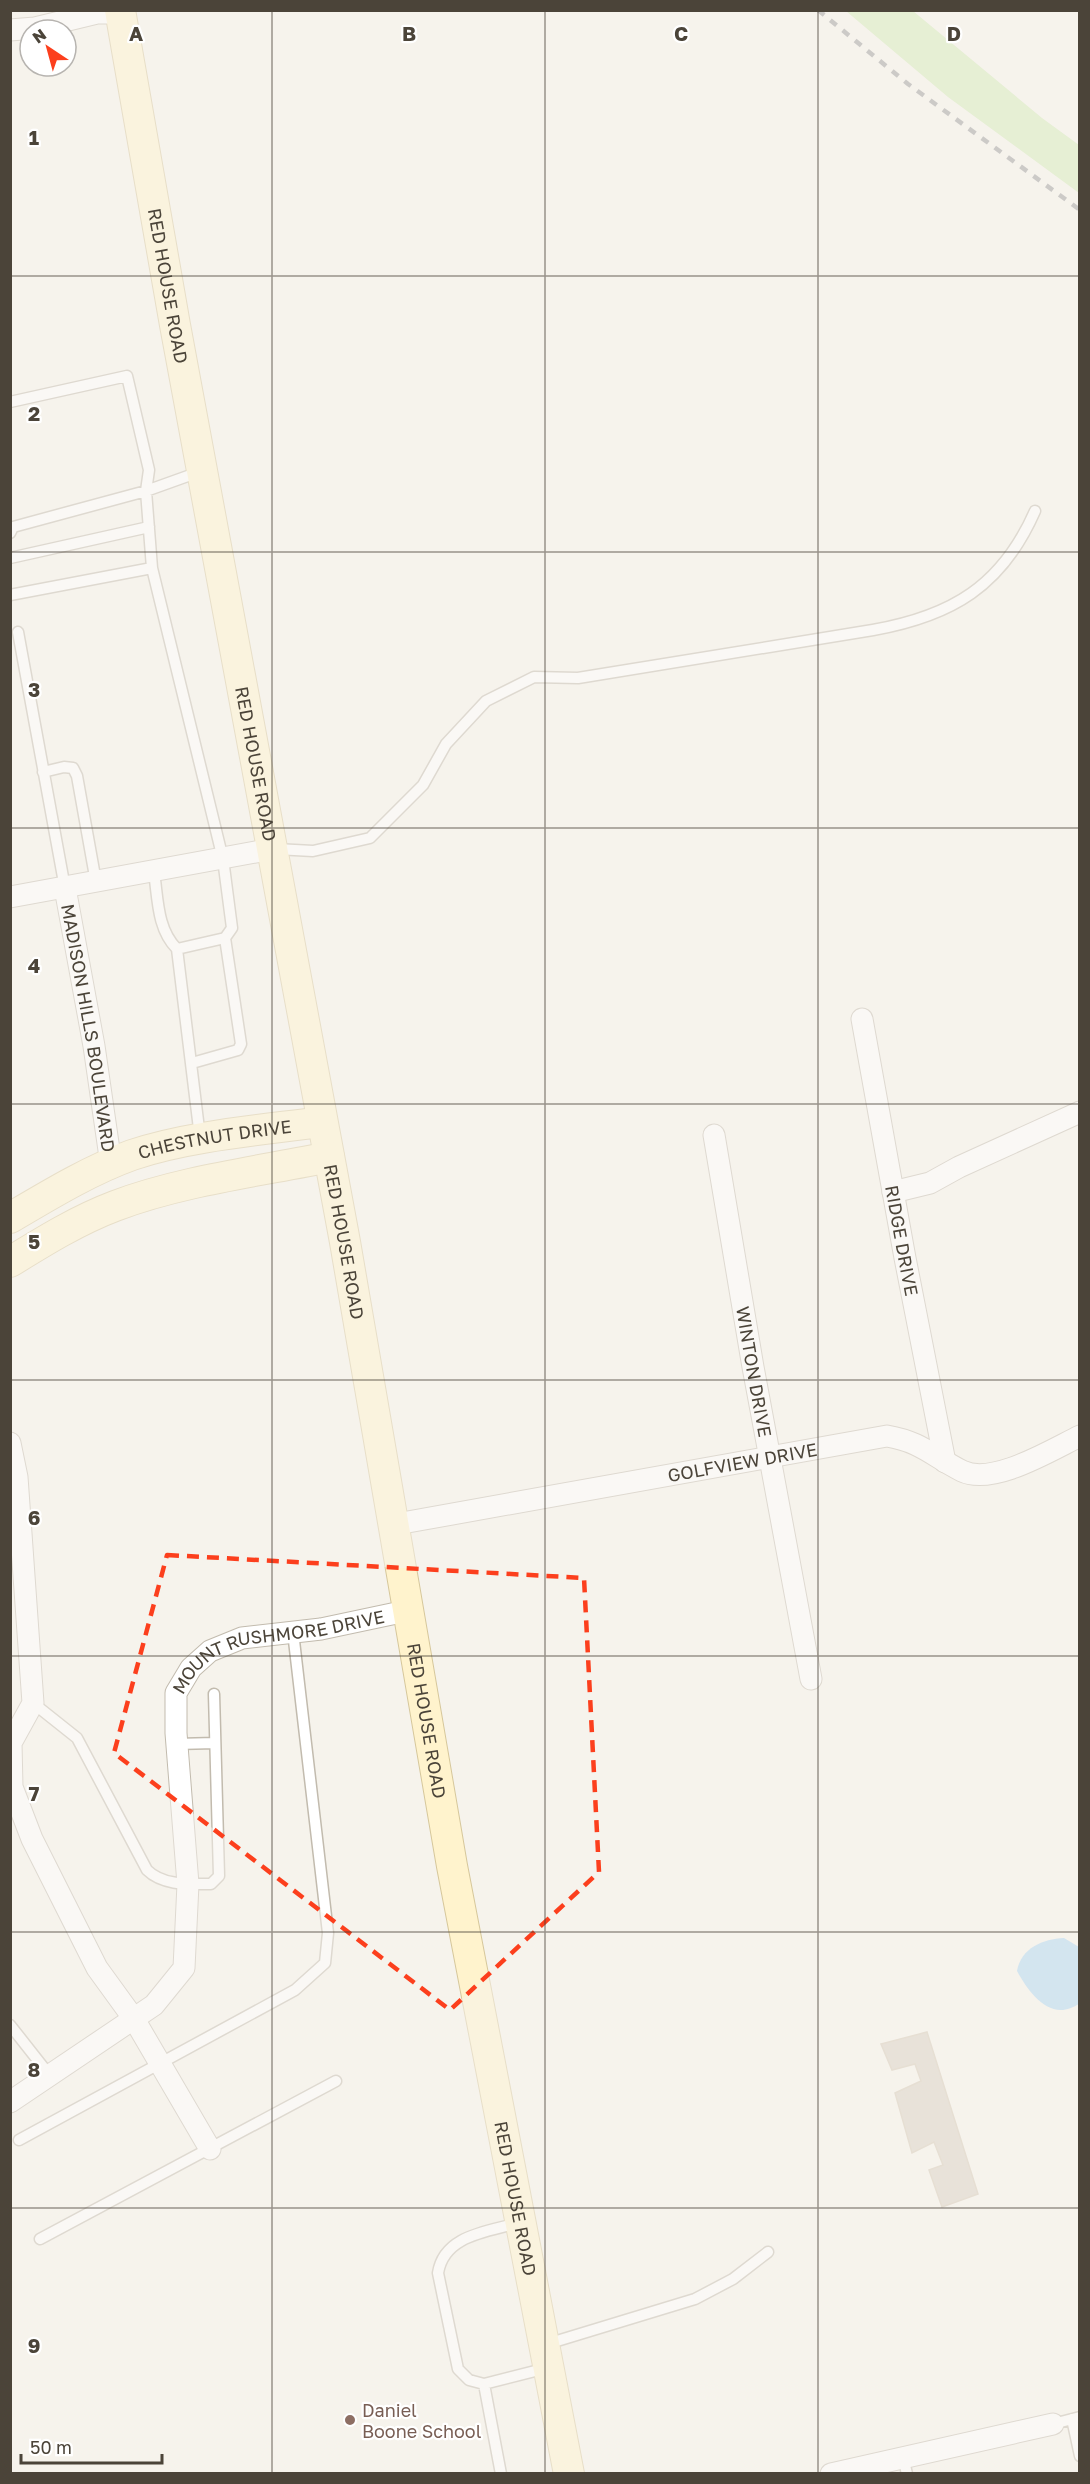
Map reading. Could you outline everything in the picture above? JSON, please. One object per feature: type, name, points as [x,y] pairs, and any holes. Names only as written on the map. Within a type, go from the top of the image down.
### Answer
[{"type":"main road","name":"RED HOUSE ROAD","points":[[121,12],[202,471],[329,1157],[391,1525],[452,1866],[569,2474]]},
{"type":"main road","name":"CHESTNUT DRIVE","points":[[111,1164],[134,1155],[200,1140],[321,1122]]},
{"type":"main road","points":[[10,1262],[63,1231],[118,1205],[162,1192],[329,1157]]},
{"type":"main road","name":"MADISON HILLS BOULEVARD","points":[[10,1218],[111,1164]]},
{"type":"street","points":[[10,30],[97,13],[121,12]]},
{"type":"street","points":[[10,897],[272,849]]},
{"type":"street","name":"MADISON HILLS BOULEVARD","points":[[65,888],[94,1046],[111,1164]]},
{"type":"street","name":"RIDGE DRIVE","points":[[862,1019],[945,1462]]},
{"type":"street","points":[[893,1192],[943,1178],[959,1167],[1080,1112]]},
{"type":"street","name":"WINTON DRIVE","points":[[714,1135],[812,1679]]},
{"type":"street","name":"GOLFVIEW DRIVE","points":[[391,1525],[707,1468],[771,1459],[807,1449],[887,1436],[920,1444],[965,1473],[984,1474],[1004,1471],[1080,1436]]},
{"type":"street","points":[[10,1443],[17,1477],[17,1576],[33,1703],[11,1743],[12,1787],[32,1839],[97,1968],[134,2019],[210,2149]]},
{"type":"street","name":"MOUNT RUSHMORE DRIVE","points":[[10,2102],[51,2077],[154,2005],[184,1968],[188,1884],[176,1744],[176,1694],[191,1668],[210,1651],[225,1643],[270,1633],[293,1632],[406,1611]]},
{"type":"street","points":[[831,2474],[905,2465],[1068,2420]]},
{"type":"lane","points":[[10,402],[127,376],[149,470],[146,491],[152,568],[223,859],[232,928],[225,938],[177,949]]},
{"type":"lane","points":[[12,530],[146,491],[202,471]]},
{"type":"lane","points":[[272,849],[313,851],[370,838],[423,785],[446,744],[486,701],[534,677],[578,678],[873,630],[913,622],[951,608],[1003,566],[1024,534],[1035,511]]},
{"type":"lane","points":[[10,558],[149,527]]},
{"type":"lane","points":[[10,595],[152,568]]},
{"type":"lane","points":[[18,632],[65,888]]},
{"type":"lane","points":[[43,772],[64,766],[73,768],[77,776],[96,882]]},
{"type":"lane","points":[[154,872],[161,920],[167,939],[177,949],[200,1140]]},
{"type":"lane","points":[[192,1063],[238,1050],[241,1044],[225,938]]},
{"type":"lane","points":[[19,2140],[294,1990],[325,1964],[328,1933],[293,1632]]},
{"type":"lane","points":[[33,1703],[77,1738],[147,1870],[155,1878],[188,1884],[212,1884],[219,1876],[214,1694]]},
{"type":"lane","points":[[176,1744],[215,1743]]},
{"type":"lane","points":[[10,2025],[51,2077]]},
{"type":"lane","points":[[40,2239],[336,2081]]},
{"type":"lane","points":[[521,2222],[464,2239],[448,2248],[440,2261],[438,2273],[458,2369],[469,2380],[484,2384],[546,2356],[695,2299],[733,2279],[768,2252]]},
{"type":"lane","points":[[484,2384],[501,2474]]},
{"type":"lane","points":[[1068,2420],[1080,2456]]},
{"type":"highlighted area","points":[[167,1555],[584,1578],[599,1872],[450,2010],[114,1753]]},
{"type":"green space","points":[[846,11],[913,11],[1042,118],[1079,145],[1079,193],[948,97]]},
{"type":"water","points":[[1064,1938],[1079,1947],[1080,2003],[1069,2009],[1060,2010],[1042,2003],[1017,1971],[1023,1956],[1034,1946],[1048,1940]]},
{"type":"building","points":[[927,2032],[978,2194],[942,2207],[929,2170],[943,2165],[934,2142],[912,2153],[895,2093],[921,2081],[915,2064],[892,2070],[881,2044]]},
{"type":"railway","points":[[818,10],[908,84],[1080,210]]},
{"type":"place","name":"Daniel Boone School","points":[[350,2420]]}]
